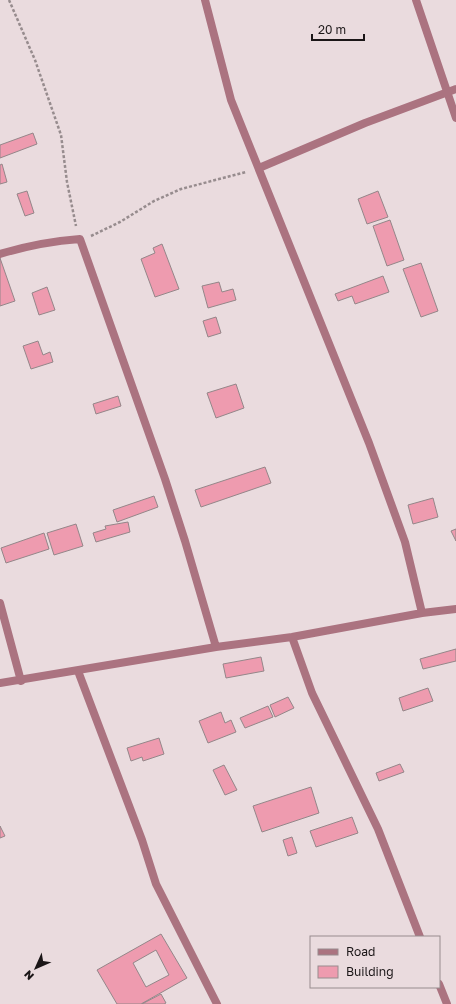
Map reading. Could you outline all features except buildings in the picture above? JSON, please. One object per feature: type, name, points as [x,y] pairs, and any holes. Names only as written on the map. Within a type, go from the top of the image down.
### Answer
[{"type":"street","points":[[205,0],[231,100],[369,443],[405,542],[422,613]]},
{"type":"street","points":[[416,0],[452,90],[456,118]]},
{"type":"street","points":[[259,168],[365,123],[452,90]]},
{"type":"street","points":[[0,254],[21,247],[63,240],[80,239],[165,479],[216,647]]},
{"type":"street","points":[[0,603],[20,681]]},
{"type":"street","points":[[0,684],[216,647],[292,637],[422,613],[456,609]]},
{"type":"street","points":[[292,637],[312,694],[378,829],[420,936]]},
{"type":"street","points":[[78,671],[142,840],[156,884],[217,1004]]},
{"type":"street","points":[[440,986],[447,1004]]},
{"type":"path","points":[[9,0],[35,60],[62,135],[74,220],[80,239],[91,236],[120,222],[154,202],[181,189],[259,168]]}]
